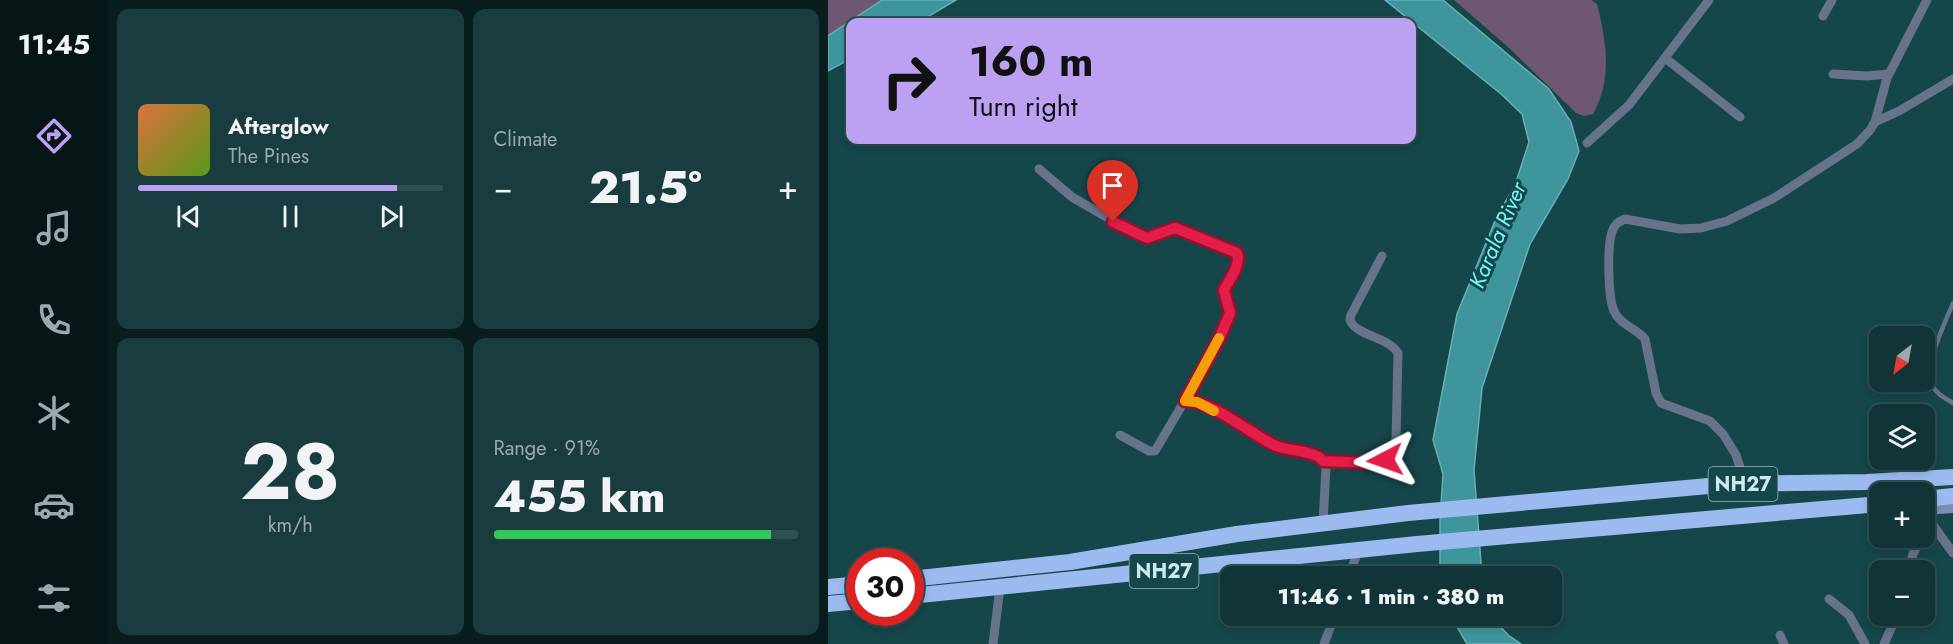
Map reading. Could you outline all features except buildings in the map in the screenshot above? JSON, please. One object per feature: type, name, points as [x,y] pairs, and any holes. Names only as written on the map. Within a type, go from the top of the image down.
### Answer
[{"type":"highway","name":"NH27","points":[[924,578],[1070,562],[1237,534],[1408,513],[1745,483],[1867,482],[1953,477]]},
{"type":"highway","points":[[1935,498],[1953,496]]},
{"type":"highway","name":"NH27","points":[[924,595],[1417,544],[1869,505]]},
{"type":"highway","points":[[828,587],[846,585]]},
{"type":"highway","points":[[828,604],[846,602]]},
{"type":"street","points":[[1587,143],[1629,105],[1709,0]]},
{"type":"street","points":[[1823,16],[1832,0]]},
{"type":"street","points":[[1745,483],[1733,449],[1716,427],[1710,421],[1661,402],[1656,393],[1645,339],[1640,333],[1619,320],[1613,311],[1610,295],[1612,230],[1624,219],[1680,229],[1701,228],[1727,221],[1774,198],[1857,144],[1875,122],[1889,74],[1927,0]]},
{"type":"street","points":[[1665,58],[1740,117]]},
{"type":"street","points":[[1833,74],[1867,76],[1889,74]]},
{"type":"street","points":[[1875,122],[1899,111],[1953,79]]},
{"type":"street","points":[[1040,169],[1072,197],[1141,237],[1147,238],[1175,228],[1237,253],[1239,259],[1224,290],[1230,313],[1220,337],[1155,451],[1149,451],[1120,435]]},
{"type":"street","points":[[1323,461],[1380,462],[1390,456],[1393,451],[1396,440],[1398,353],[1387,343],[1355,328],[1350,320],[1382,256]]},
{"type":"street","points":[[1185,401],[1197,402],[1282,449],[1320,458],[1326,468],[1323,523]]},
{"type":"street","points":[[1935,510],[1953,506]]},
{"type":"street","points":[[1935,525],[1953,553]]},
{"type":"street","points":[[1353,566],[1358,551]]},
{"type":"street","points":[[993,644],[1000,587]]},
{"type":"street","points":[[1829,599],[1849,615],[1865,644]]},
{"type":"street","points":[[1324,644],[1331,626]]},
{"type":"street","points":[[1884,644],[1892,626]]},
{"type":"lane","points":[[1953,303],[1937,343],[1931,370],[1931,382],[1940,396],[1953,404]]},
{"type":"shaded area","points":[[828,0],[882,0],[855,18],[846,18],[846,24],[828,36]]},
{"type":"shaded area","points":[[1454,0],[1591,0],[1597,4],[1606,59],[1603,87],[1593,114],[1584,116],[1576,113],[1508,47]]},
{"type":"water","points":[[882,0],[956,0],[926,18],[855,18]]},
{"type":"water","name":"Karala River","points":[[1385,0],[1443,0],[1549,89],[1571,122],[1579,151],[1568,179],[1530,244],[1482,388],[1474,470],[1481,566],[1440,566],[1443,474],[1433,440],[1457,314],[1497,216],[1515,185],[1529,142],[1522,114],[1501,94],[1416,25],[1416,18],[1407,18]]},
{"type":"water","points":[[846,24],[846,61],[828,71],[828,36]]},
{"type":"water","points":[[1456,626],[1500,626],[1521,644],[1467,644]]},
{"type":"slow traffic","points":[[1214,411],[1197,402],[1185,401],[1219,338]]},
{"type":"route","points":[[1113,222],[1147,238],[1175,228],[1237,253],[1239,259],[1224,290],[1230,313],[1220,337],[1185,401],[1197,402],[1282,449],[1312,455],[1323,461],[1371,463],[1385,460]]}]
